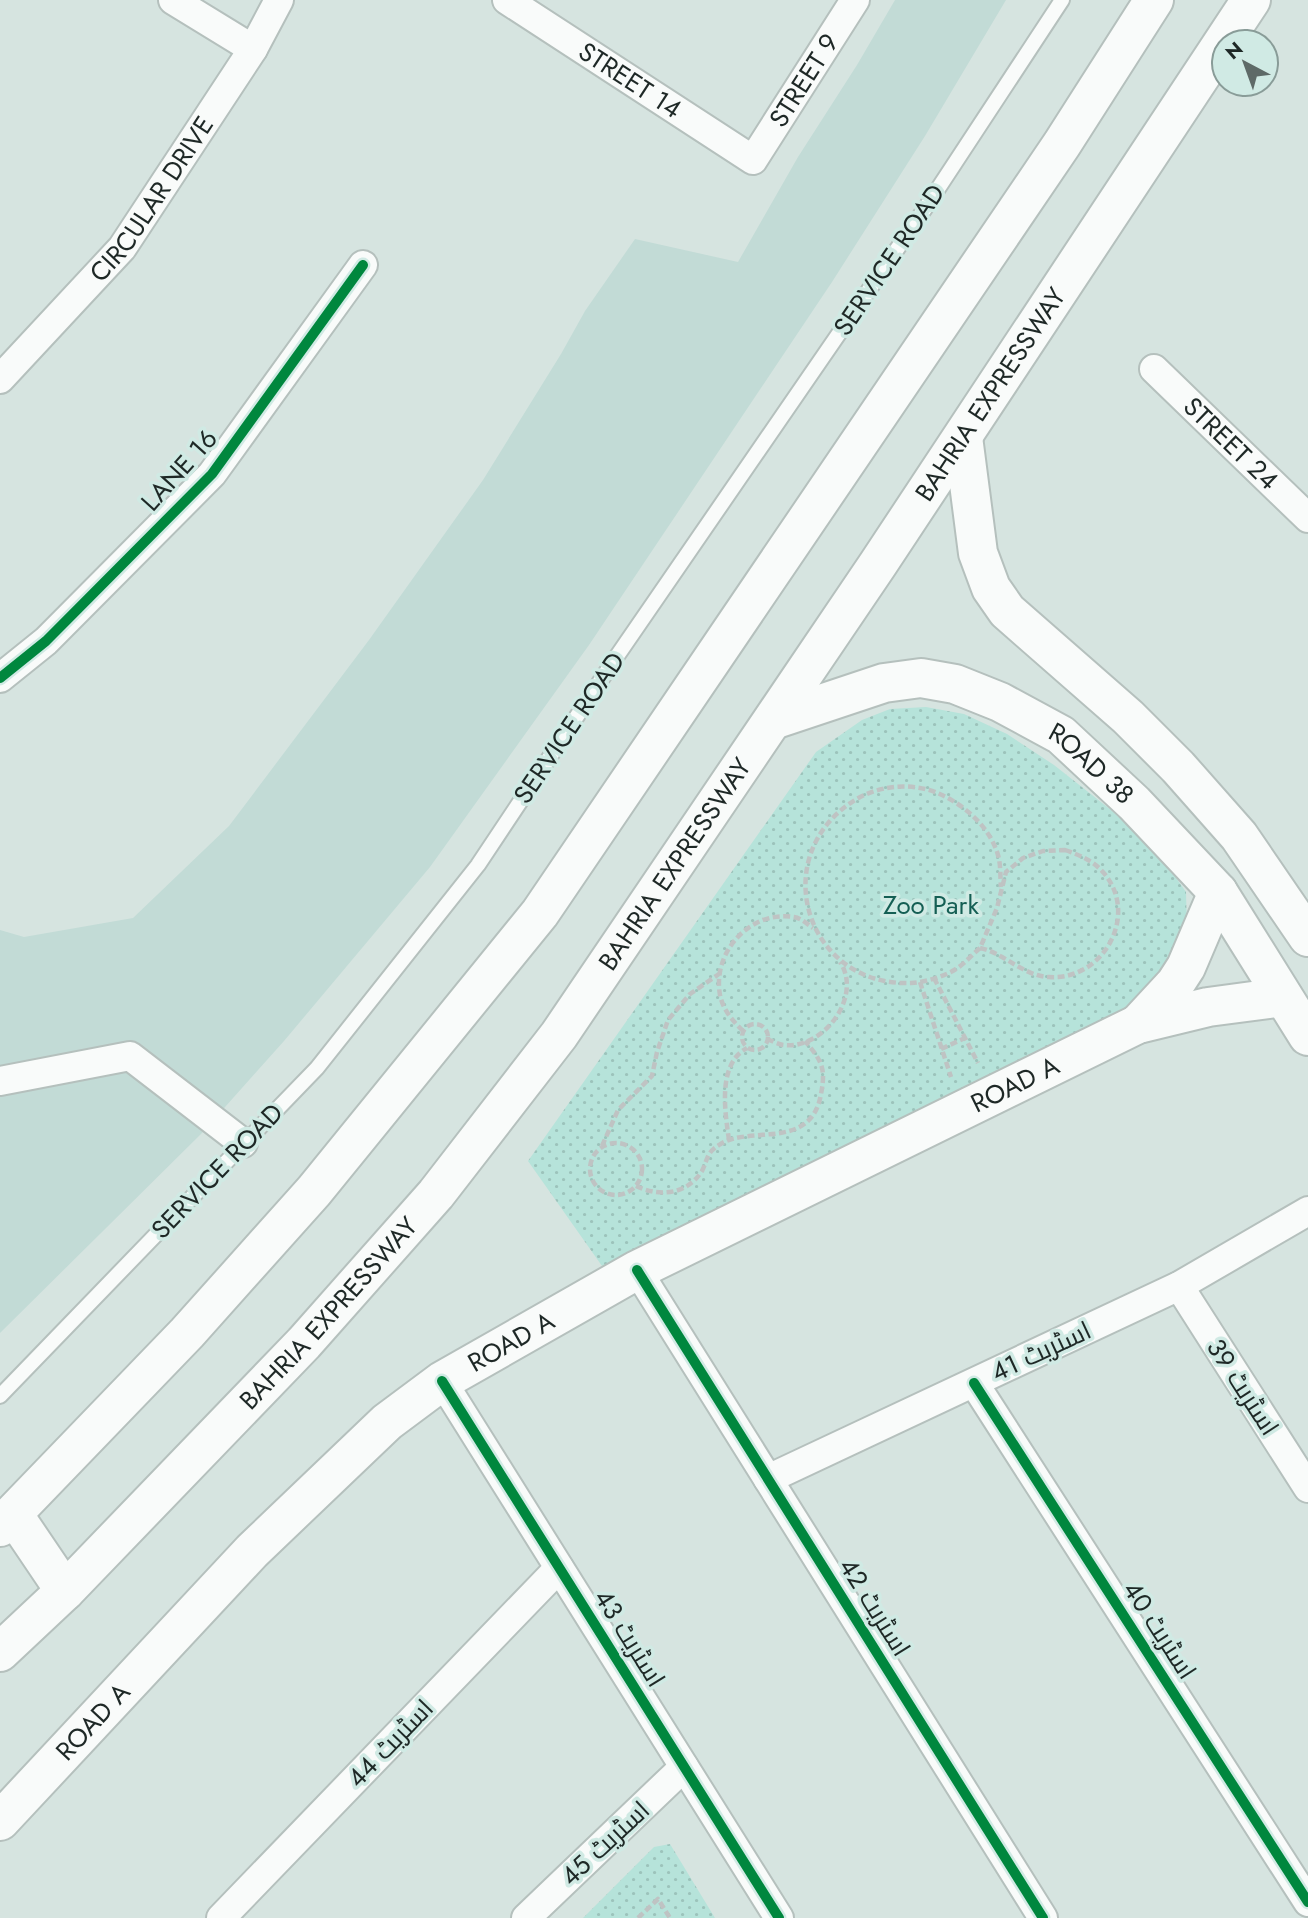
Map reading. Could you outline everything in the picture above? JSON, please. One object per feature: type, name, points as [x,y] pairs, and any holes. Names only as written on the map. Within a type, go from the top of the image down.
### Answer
[{"type":"main road","points":[[65,1591],[7,1520],[187,1333],[314,1191],[540,913],[1055,155],[1154,0]]},
{"type":"main road","name":"BAHRIA EXPRESSWAY","points":[[0,1652],[65,1591],[303,1343],[436,1194],[559,1035],[963,437],[1251,0]]},
{"type":"main road","points":[[963,437],[978,552],[991,588],[1007,611],[1119,709],[1178,767],[1302,912]]},
{"type":"main road","name":"ROAD 38","points":[[773,720],[884,683],[921,678],[955,684],[1000,702],[1061,736],[1134,803],[1218,892],[1308,1036]]},
{"type":"main road","points":[[1139,1024],[1175,984],[1186,967],[1218,892]]},
{"type":"main road","points":[[1139,1024],[1208,1006],[1283,997]]},
{"type":"main road","name":"ROAD A","points":[[0,1821],[252,1551],[387,1422],[442,1381],[638,1270],[1139,1024]]},
{"type":"street","points":[[173,0],[253,49]]},
{"type":"street","name":"CIRCULAR DRIVE","points":[[0,379],[122,248],[253,49],[279,0]]},
{"type":"street","name":"STREET 14","points":[[507,0],[752,160]]},
{"type":"street","name":"STREET 9","points":[[752,160],[855,0]]},
{"type":"street","name":"LANE 16","points":[[0,678],[46,641],[212,474],[363,265]]},
{"type":"street","name":"STREET 24","points":[[1154,369],[1308,518]]},
{"type":"street","points":[[0,1081],[130,1056],[243,1143]]},
{"type":"street","name":"اسٹریٹ 41","points":[[768,1479],[1179,1286],[1308,1211]]},
{"type":"street","name":"اسٹریٹ 42","points":[[638,1270],[1043,1918]]},
{"type":"street","name":"اسٹریٹ 39","points":[[1179,1286],[1308,1488]]},
{"type":"street","name":"اسٹریٹ 43","points":[[442,1381],[779,1918]]},
{"type":"street","name":"اسٹریٹ 40","points":[[974,1383],[1308,1902]]},
{"type":"street","name":"اسٹریٹ 44","points":[[221,1918],[559,1567]]},
{"type":"street","name":"اسٹریٹ 45","points":[[526,1918],[684,1768]]},
{"type":"lane","name":"SERVICE ROAD","points":[[0,1396],[317,1068],[478,865],[615,659],[926,207],[1062,0]]},
{"type":"path","points":[[814,929],[805,899],[806,866],[818,836],[839,810],[867,793],[899,786],[931,790],[960,804],[983,827],[998,856],[1001,887]]},
{"type":"path","points":[[837,957],[861,975],[892,984],[920,982],[955,970],[980,948],[997,908],[1006,872],[1023,858],[1043,850],[1065,850],[1085,857],[1103,871],[1114,890],[1118,911],[1116,932],[1106,952],[1090,967],[1070,976],[1048,978],[1027,972],[995,951],[980,948]]},
{"type":"path","points":[[743,1031],[729,1016],[720,996],[719,974],[725,954],[737,936],[755,923],[775,917],[797,918],[814,929],[848,973],[846,995],[838,1015],[824,1031],[805,1041],[784,1045],[767,1039]]},
{"type":"path","points":[[602,1146],[619,1143],[634,1149],[642,1164],[642,1172],[636,1186],[627,1194],[609,1195],[594,1185],[589,1168],[592,1159],[602,1146],[618,1110],[652,1076],[668,1020],[696,989],[719,974]]},
{"type":"path","points":[[934,978],[995,1095]]},
{"type":"path","points":[[920,982],[961,1111]]},
{"type":"path","points":[[729,1140],[727,1076],[734,1059],[747,1048],[760,1050],[767,1039],[766,1031],[757,1024],[743,1031],[742,1040],[747,1048]]},
{"type":"path","points":[[941,1048],[965,1038]]},
{"type":"path","points":[[636,1186],[655,1193],[680,1190],[695,1178],[707,1155],[721,1143],[788,1132],[807,1121],[821,1097],[824,1072],[822,1062],[805,1041]]},
{"type":"path","points":[[638,1918],[658,1899],[670,1918]]},
{"type":"shaded area","points":[[895,0],[1006,0],[925,136],[832,282],[589,645],[430,867],[284,1041],[201,1134],[0,1333],[0,930],[24,937],[133,918],[229,826],[369,640],[483,480],[585,311],[635,239],[738,262],[798,157]]},
{"type":"green space","name":"Zoo Park","points":[[926,707],[964,714],[1007,734],[1054,765],[1111,810],[1141,836],[1167,865],[1186,892],[1187,929],[1139,1007],[602,1266],[528,1161],[816,752],[862,720],[890,709]]},
{"type":"green space","points":[[670,1844],[715,1918],[583,1918],[654,1847]]},
{"type":"cycle path","points":[[0,678],[46,641],[212,474],[363,265]]},
{"type":"cycle path","points":[[637,1270],[1043,1918]]},
{"type":"cycle path","points":[[442,1381],[779,1918]]},
{"type":"cycle path","points":[[974,1383],[1308,1902]]}]
